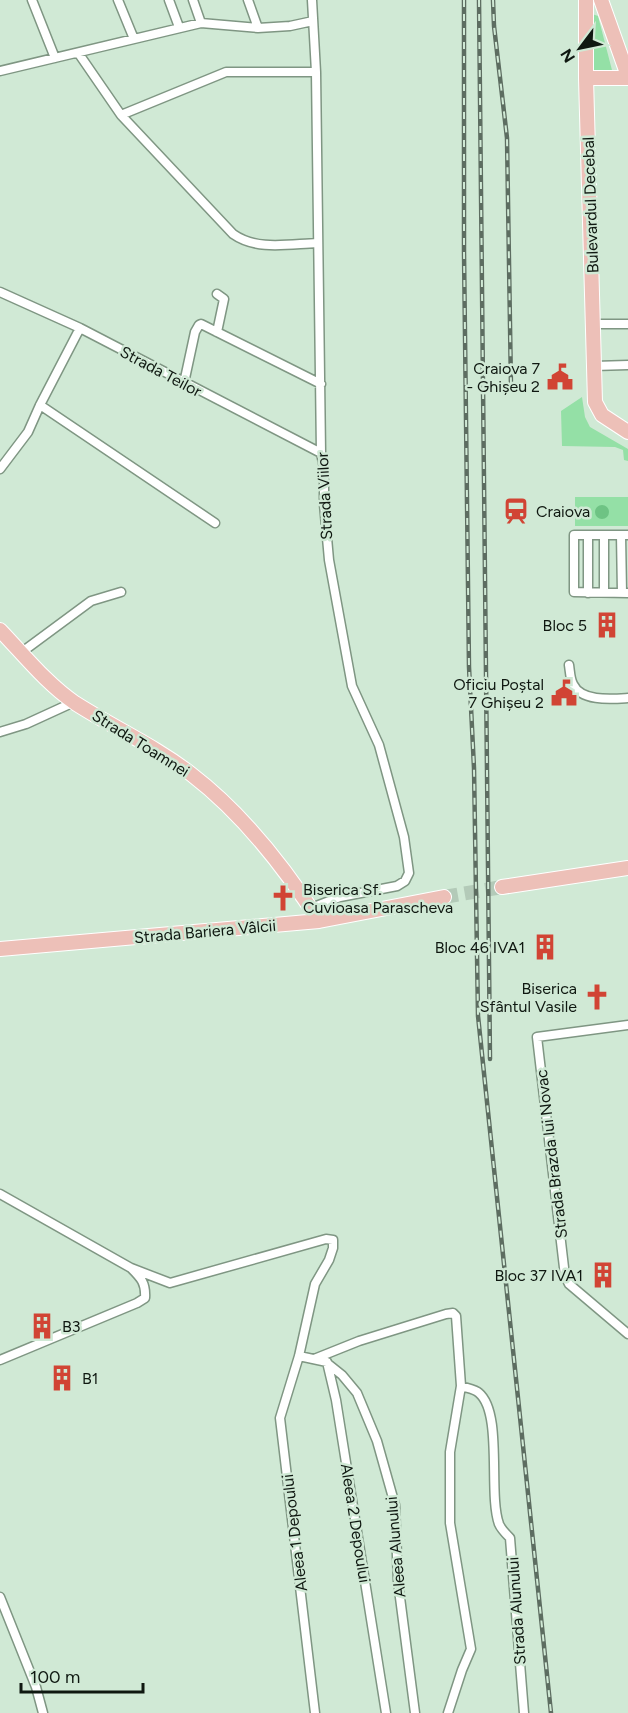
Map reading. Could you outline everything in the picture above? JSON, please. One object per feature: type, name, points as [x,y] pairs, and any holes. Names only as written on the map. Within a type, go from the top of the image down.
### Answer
[{"type":"main road","name":"Bulevardul Decebal","points":[[586,0],[586,78],[596,402],[598,410],[607,419],[628,432]]},
{"type":"main road","points":[[586,78],[628,77],[602,0]]},
{"type":"main road","name":"Strada Toamnei","points":[[0,630],[51,683],[74,702],[153,747],[194,776],[249,830],[299,890],[319,921]]},
{"type":"main road","points":[[501,887],[628,868]]},
{"type":"main road","name":"Strada Bariera Vâlcii","points":[[0,949],[319,921],[444,897]]},
{"type":"street","points":[[32,0],[55,57]]},
{"type":"street","points":[[118,0],[134,39]]},
{"type":"street","points":[[169,0],[179,27]]},
{"type":"street","points":[[193,0],[201,23]]},
{"type":"street","points":[[248,0],[258,28]]},
{"type":"street","name":"Strada Viilor","points":[[310,908],[340,897],[397,886],[405,881],[409,873],[404,837],[379,745],[352,686],[329,560],[324,504],[324,468],[321,453],[316,72],[312,0]]},
{"type":"street","points":[[0,71],[55,57],[79,54],[201,23],[258,28],[290,26],[313,21]]},
{"type":"street","points":[[79,54],[122,115],[233,234],[242,241],[261,245],[317,243]]},
{"type":"street","points":[[122,115],[226,72],[316,72]]},
{"type":"street","name":"Strada Teilor","points":[[0,292],[80,328],[321,453]]},
{"type":"street","points":[[217,294],[224,298],[217,332]]},
{"type":"street","points":[[184,383],[197,327],[201,324],[321,384]]},
{"type":"street","points":[[593,324],[628,324]]},
{"type":"street","points":[[0,469],[28,432],[80,328]]},
{"type":"street","points":[[594,366],[628,366]]},
{"type":"street","points":[[40,405],[215,524]]},
{"type":"street","points":[[574,535],[588,535],[625,535],[625,593],[574,592],[574,535]]},
{"type":"street","points":[[588,535],[588,593]]},
{"type":"street","points":[[604,535],[604,592]]},
{"type":"street","points":[[22,652],[91,601],[121,592]]},
{"type":"street","points":[[569,665],[573,684],[583,694],[602,699],[628,698]]},
{"type":"street","points":[[0,732],[26,724],[74,702]]},
{"type":"street","name":"Strada Brazda lui Novac","points":[[628,1026],[537,1037],[561,1231],[562,1268],[569,1284],[628,1334]]},
{"type":"street","points":[[0,1194],[131,1268],[143,1280],[146,1288],[145,1298],[137,1303],[0,1360]]},
{"type":"street","name":"Aleea 1 Depoului","points":[[131,1268],[170,1283],[326,1239],[333,1240],[329,1260],[315,1284],[299,1356],[280,1418],[315,1713]]},
{"type":"street","points":[[314,1359],[358,1341],[453,1313],[458,1324],[461,1386],[450,1452],[450,1524],[471,1649],[448,1713]]},
{"type":"street","points":[[299,1356],[327,1362]]},
{"type":"street","name":"Aleea 2 Depoului","points":[[327,1362],[336,1400],[386,1713]]},
{"type":"street","name":"Aleea Alunului","points":[[327,1362],[357,1393],[377,1441],[395,1505],[398,1582],[415,1713]]},
{"type":"street","name":"Strada Alunului","points":[[461,1386],[479,1392],[487,1405],[494,1443],[495,1507],[500,1526],[510,1538],[524,1713]]},
{"type":"street","points":[[0,1598],[36,1687],[43,1713]]},
{"type":"shaded area","points":[[592,14],[598,16],[613,74],[591,73]]},
{"type":"shaded area","points":[[582,397],[585,417],[590,427],[628,449],[628,461],[624,460],[623,450],[615,447],[562,446],[561,411]]},
{"type":"shaded area","points":[[575,497],[628,497],[628,526],[575,526]]},
{"type":"shaded area","points":[[599,505],[605,505],[609,512],[605,519],[599,519],[595,515],[595,509]]},
{"type":"tunnel","points":[[444,897],[502,887]]},
{"type":"railway","points":[[464,0],[464,252],[469,667],[474,768],[478,1016],[551,1713]]},
{"type":"railway","points":[[479,0],[490,1059]]},
{"type":"railway","points":[[493,0],[507,138],[511,387]]},
{"type":"place","name":"Craiova 7 - Ghișeu 2","points":[[560,377]]},
{"type":"place","name":"Craiova","points":[[516,511]]},
{"type":"place","name":"Bloc 5","points":[[607,625]]},
{"type":"place","name":"Oficiu Poștal 7 Ghișeu 2","points":[[564,693]]},
{"type":"place","name":"Biserica Sf. Cuvioasa Parascheva","points":[[283,898]]},
{"type":"place","name":"Bloc 46 IVA1","points":[[545,947]]},
{"type":"place","name":"Biserica Sfântul Vasile","points":[[597,997]]},
{"type":"place","name":"Bloc 37 IVA1","points":[[603,1275]]},
{"type":"place","name":"B3","points":[[42,1326]]},
{"type":"place","name":"B1","points":[[62,1378]]}]
